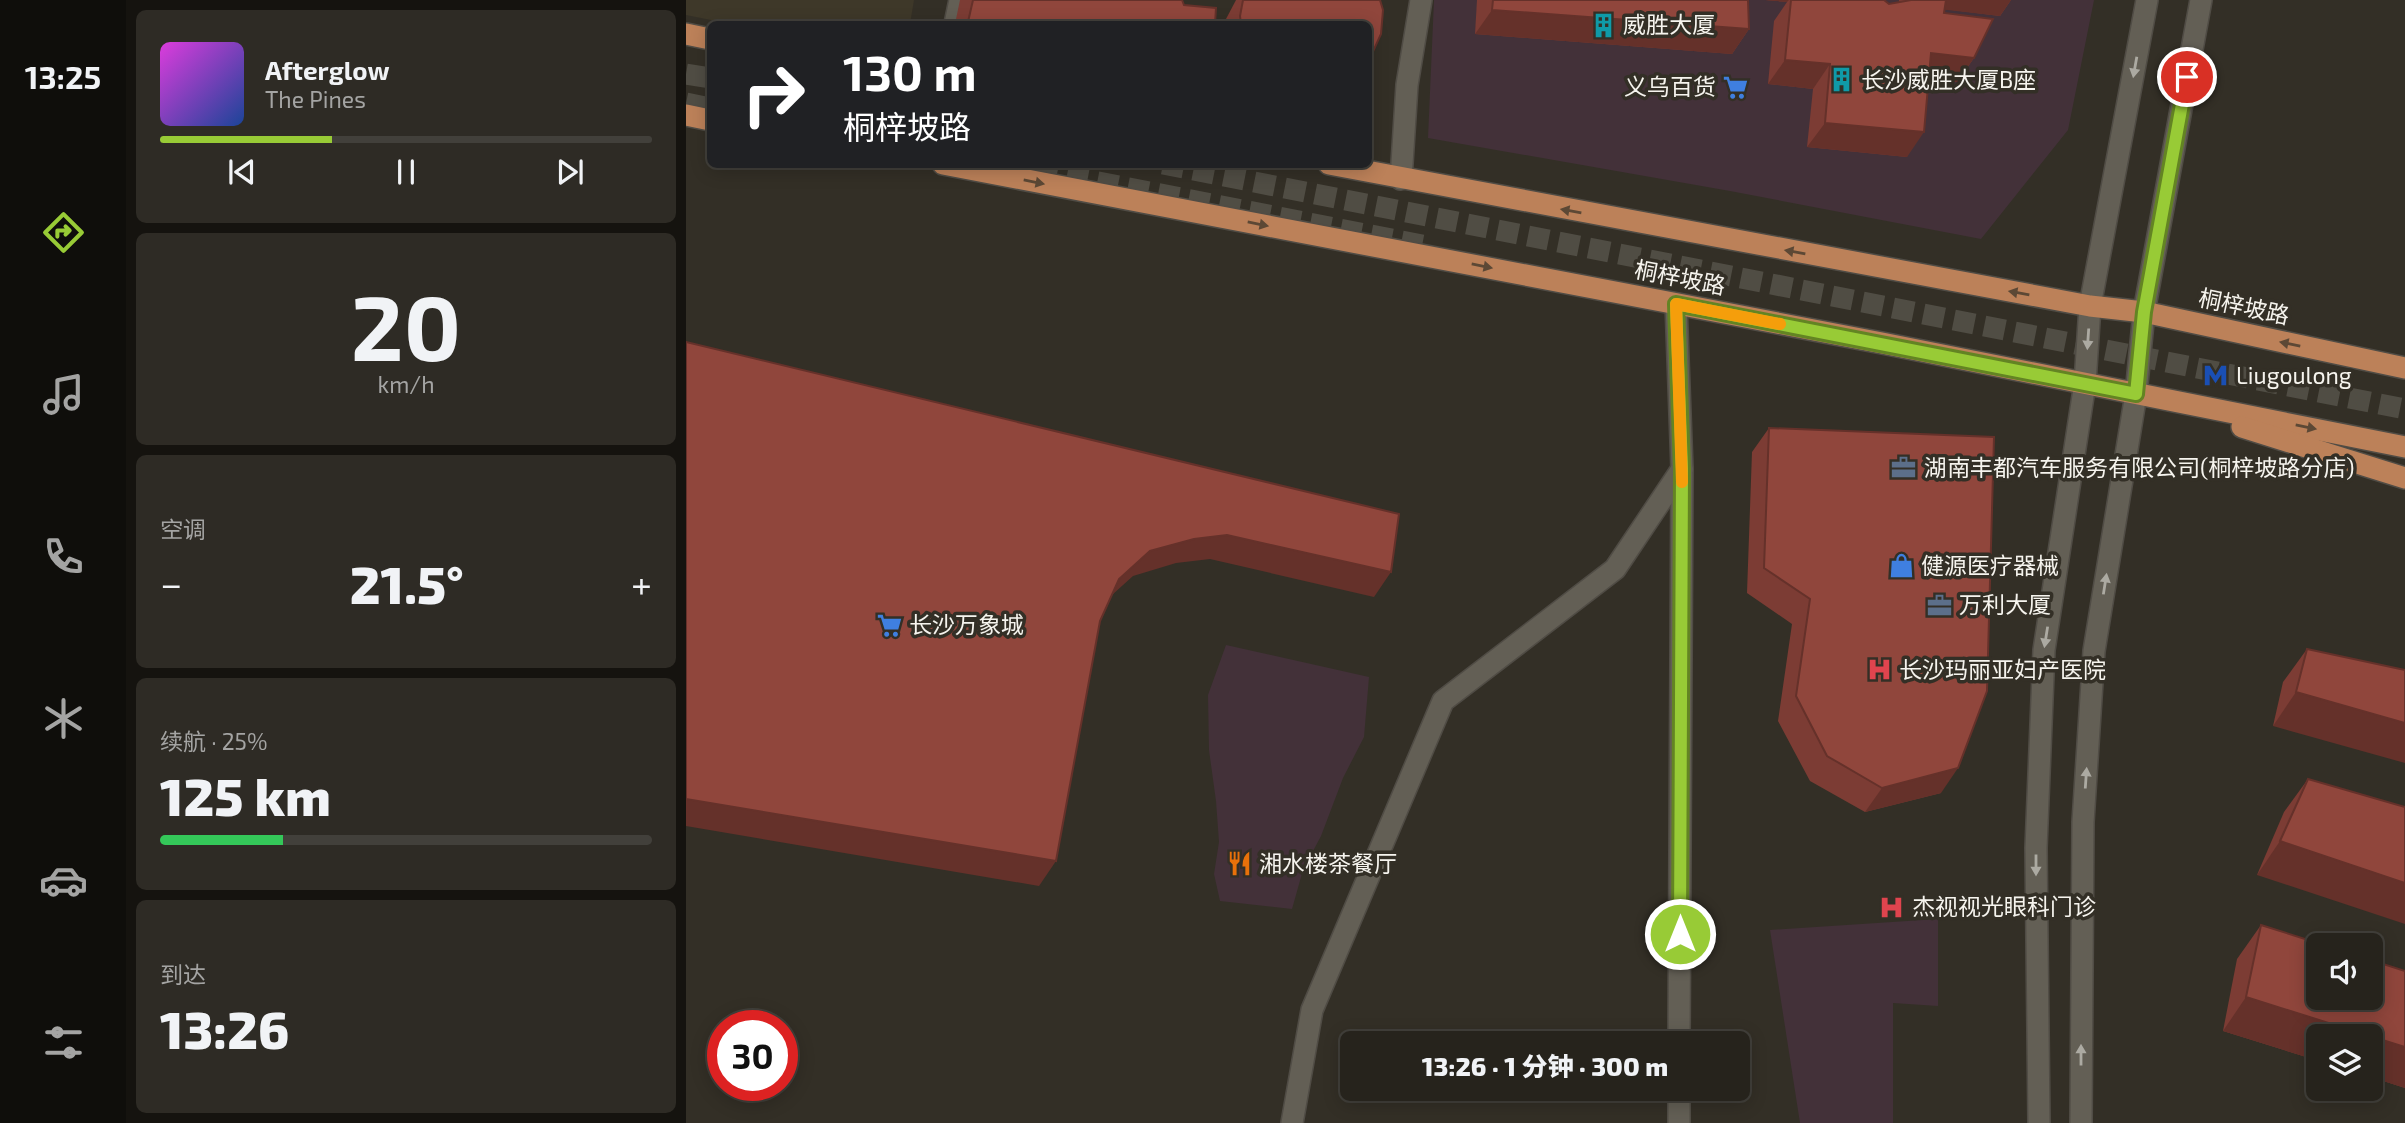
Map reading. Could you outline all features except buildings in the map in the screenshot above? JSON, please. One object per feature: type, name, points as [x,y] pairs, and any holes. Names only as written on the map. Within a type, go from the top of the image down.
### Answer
[{"type":"main road","points":[[956,21],[960,0]]},
{"type":"main road","points":[[1401,179],[1407,85],[1421,0]]},
{"type":"main road","points":[[2039,1123],[2036,848],[2044,650],[2085,383],[2090,306],[2147,0]]},
{"type":"main road","points":[[2081,1123],[2083,822],[2094,651],[2136,394],[2144,312],[2201,0]]},
{"type":"main road","points":[[686,34],[707,38]]},
{"type":"main road","points":[[686,115],[707,119]]},
{"type":"main road","name":"桐梓坡路","points":[[964,168],[2405,447]]},
{"type":"main road","name":"桐梓坡路","points":[[1348,168],[2090,306],[2144,312],[2405,368]]},
{"type":"main road","points":[[1676,304],[1682,469],[1679,1031]]},
{"type":"main road","points":[[2136,394],[2405,478]]},
{"type":"main road","points":[[1292,1123],[1312,1010],[1443,701],[1615,569],[1682,469]]},
{"type":"main road","points":[[1679,1101],[1679,1123]]},
{"type":"shaded area","points":[[686,0],[914,0],[910,21],[716,21],[686,15]]},
{"type":"shaded area","points":[[1434,0],[2094,0],[2068,130],[1981,239],[1730,191],[1428,138]]},
{"type":"shaded area","points":[[1226,645],[1369,677],[1364,737],[1343,778],[1321,836],[1303,870],[1292,909],[1220,901],[1214,874],[1219,842],[1209,750],[1208,695]]},
{"type":"shaded area","points":[[1938,919],[1938,1006],[1893,1003],[1893,1123],[1800,1123],[1770,930]]},
{"type":"tunnel","points":[[686,74],[707,78]]},
{"type":"tunnel","points":[[686,103],[707,107]]},
{"type":"tunnel","points":[[1027,168],[1427,246]]},
{"type":"tunnel","points":[[1183,168],[2405,409]]},
{"type":"slow traffic","points":[[1682,482],[1676,304],[1780,324]]},
{"type":"place","name":"威胜大厦","points":[[1603,25]]},
{"type":"place","name":"长沙威胜大厦B座","points":[[1841,80]]},
{"type":"place","name":"义乌百货","points":[[1736,87]]},
{"type":"place","name":"Liugoulong","points":[[2216,376]]},
{"type":"place","name":"湖南丰都汽车服务有限公司(桐梓坡路分店)","points":[[1904,468]]},
{"type":"place","name":"健源医疗器械","points":[[1901,566]]},
{"type":"place","name":"万利大厦","points":[[1939,605]]},
{"type":"place","name":"长沙万象城","points":[[889,625]]},
{"type":"place","name":"长沙玛丽亚妇产医院","points":[[1879,670]]},
{"type":"place","name":"湘水楼茶餐厅","points":[[1239,864]]},
{"type":"place","name":"杰视视光眼科门诊","points":[[1892,907]]},
{"type":"route","points":[[1680,934],[1682,469],[1676,304],[2136,394],[2144,312],[2187,77]]}]
